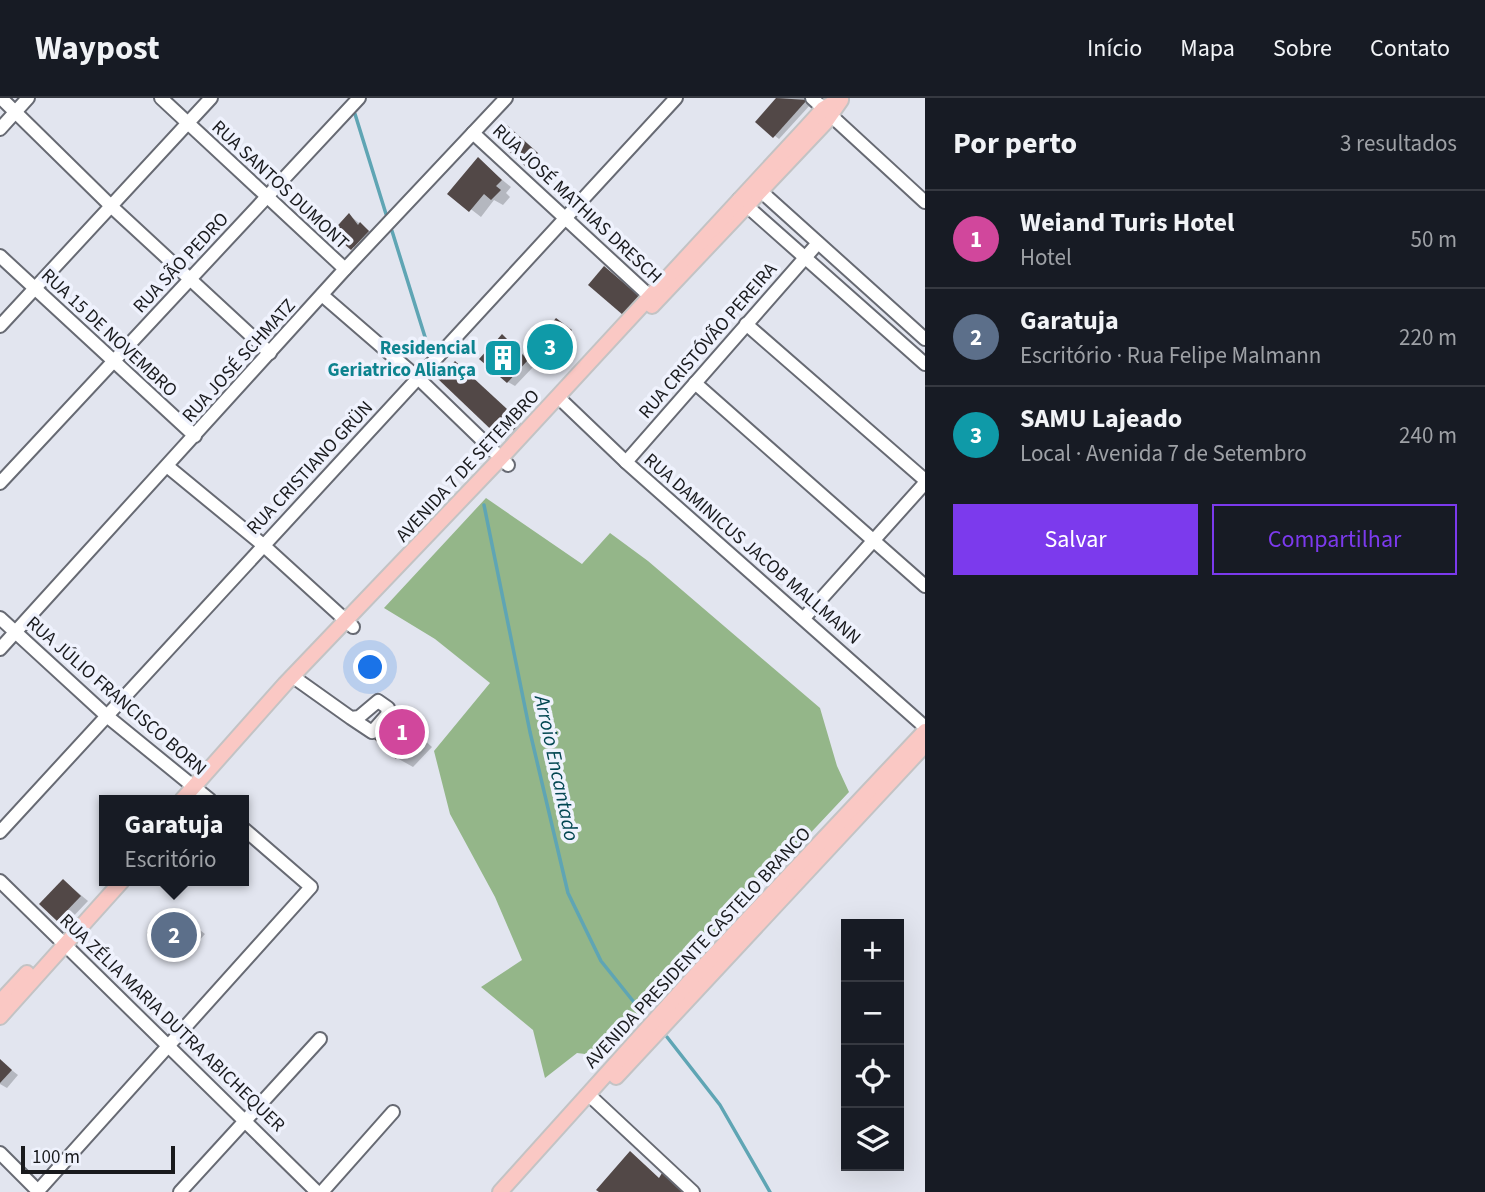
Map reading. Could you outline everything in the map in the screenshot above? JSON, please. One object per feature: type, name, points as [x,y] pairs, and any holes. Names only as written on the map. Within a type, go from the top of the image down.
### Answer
[{"type":"main road","name":"AVENIDA 7 DE SETEMBRO","points":[[200,795],[296,679],[504,461],[842,98]]},
{"type":"main road","name":"AVENIDA PRESIDENTE CASTELO BRANCO","points":[[500,1192],[548,1145],[925,729]]},
{"type":"main road","name":"AVENIDA PRESIDENTE CASTELO BRANCO","points":[[591,1098],[925,745]]},
{"type":"main road","points":[[0,1017],[106,886]]},
{"type":"main road","points":[[0,1002],[117,886]]},
{"type":"main road","name":"AVENIDA PRESIDENTE CASTELO BRANCO","points":[[511,1192],[548,1145]]},
{"type":"street","points":[[1,98],[112,207],[270,354]]},
{"type":"street","points":[[0,129],[28,98]]},
{"type":"street","name":"RUA SANTOS DUMONT","points":[[161,98],[345,270]]},
{"type":"street","points":[[0,326],[211,98]]},
{"type":"street","name":"RUA SÃO PEDRO","points":[[0,483],[359,98]]},
{"type":"street","name":"RUA JOSÉ SCHMATZ","points":[[0,649],[322,295],[506,98]]},
{"type":"street","name":"RUA CRISTIANO GRÜN","points":[[0,832],[676,98]]},
{"type":"street","points":[[812,98],[925,202]]},
{"type":"street","name":"RUA JOSÉ MATHIAS DRESCH","points":[[473,133],[653,299]]},
{"type":"street","points":[[757,188],[925,339]]},
{"type":"street","points":[[743,202],[925,364]]},
{"type":"street","name":"RUA CRISTÓVÃO PEREIRA","points":[[626,462],[818,243]]},
{"type":"street","name":"RUA 15 DE NOVEMBRO","points":[[0,256],[195,436]]},
{"type":"street","points":[[322,295],[418,378],[504,461]]},
{"type":"street","points":[[746,324],[925,482],[804,618]]},
{"type":"street","points":[[695,383],[925,586]]},
{"type":"street","name":"RUA DAMINICUS JACOB MALLMANN","points":[[562,399],[626,462],[804,618],[925,729]]},
{"type":"street","points":[[167,466],[263,545],[349,623]]},
{"type":"street","name":"RUA JÚLIO FRANCISCO BORN","points":[[0,618],[108,717],[200,795]]},
{"type":"street","points":[[296,679],[351,718]]},
{"type":"street","points":[[0,1153],[38,1192],[311,887],[249,834]]},
{"type":"street","name":"RUA ZÉLIA MARIA DUTRA ABICHEQUER","points":[[0,881],[320,1192]]},
{"type":"street","points":[[180,1192],[320,1039]]},
{"type":"street","points":[[591,1098],[692,1192]]},
{"type":"street","points":[[320,1192],[393,1112]]},
{"type":"green space","points":[[486,498],[582,564],[610,533],[648,561],[820,708],[837,766],[849,792],[601,1056],[577,1053],[545,1078],[533,1030],[481,987],[522,960],[495,897],[450,814],[434,751],[490,683],[435,639],[384,608]]},
{"type":"building","points":[[776,98],[807,100],[773,138],[755,122]]},
{"type":"building","points":[[507,125],[538,153],[526,167],[495,138]]},
{"type":"building","points":[[478,157],[502,180],[496,186],[501,190],[491,200],[484,194],[469,212],[447,194]]},
{"type":"building","points":[[349,213],[358,225],[360,222],[369,231],[351,250],[343,243],[345,241],[331,233]]},
{"type":"building","points":[[604,266],[639,296],[623,315],[588,285]]},
{"type":"building","points":[[556,318],[572,330],[562,341],[568,345],[559,356],[562,358],[557,366],[532,348]]},
{"type":"building","name":"Residencial Geriatrico Aliança","points":[[502,334],[528,360],[507,383],[479,359],[489,348],[499,357],[505,350],[496,341]]},
{"type":"building","points":[[455,361],[521,422],[503,441],[438,379]]},
{"type":"building","points":[[396,717],[417,737],[396,759],[374,739]]},
{"type":"building","points":[[63,879],[81,896],[57,921],[39,904]]},
{"type":"building","points":[[177,910],[198,929],[187,941],[178,933],[174,938],[175,949],[155,951],[154,940],[147,933],[163,915],[168,919]]},
{"type":"building","points":[[0,1059],[12,1070],[0,1083]]},
{"type":"building","points":[[630,1151],[659,1178],[662,1173],[682,1192],[596,1190]]},
{"type":"waterway","points":[[355,114],[386,214]]},
{"type":"waterway","points":[[392,231],[430,353]]},
{"type":"waterway","name":"Arroio Encantado","points":[[484,505],[530,732],[568,893],[601,961],[645,1016]]},
{"type":"waterway","name":"Arroio Encantado","points":[[667,1037],[720,1105],[770,1192]]},
{"type":"place","name":"SAMU Lajeado","points":[[550,347]]},
{"type":"place","name":"Residencial Geriatrico Aliança","points":[[503,358]]},
{"type":"place","name":"Weiand Turis Hotel","points":[[402,732]]},
{"type":"place","name":"Garatuja","points":[[174,935]]}]
